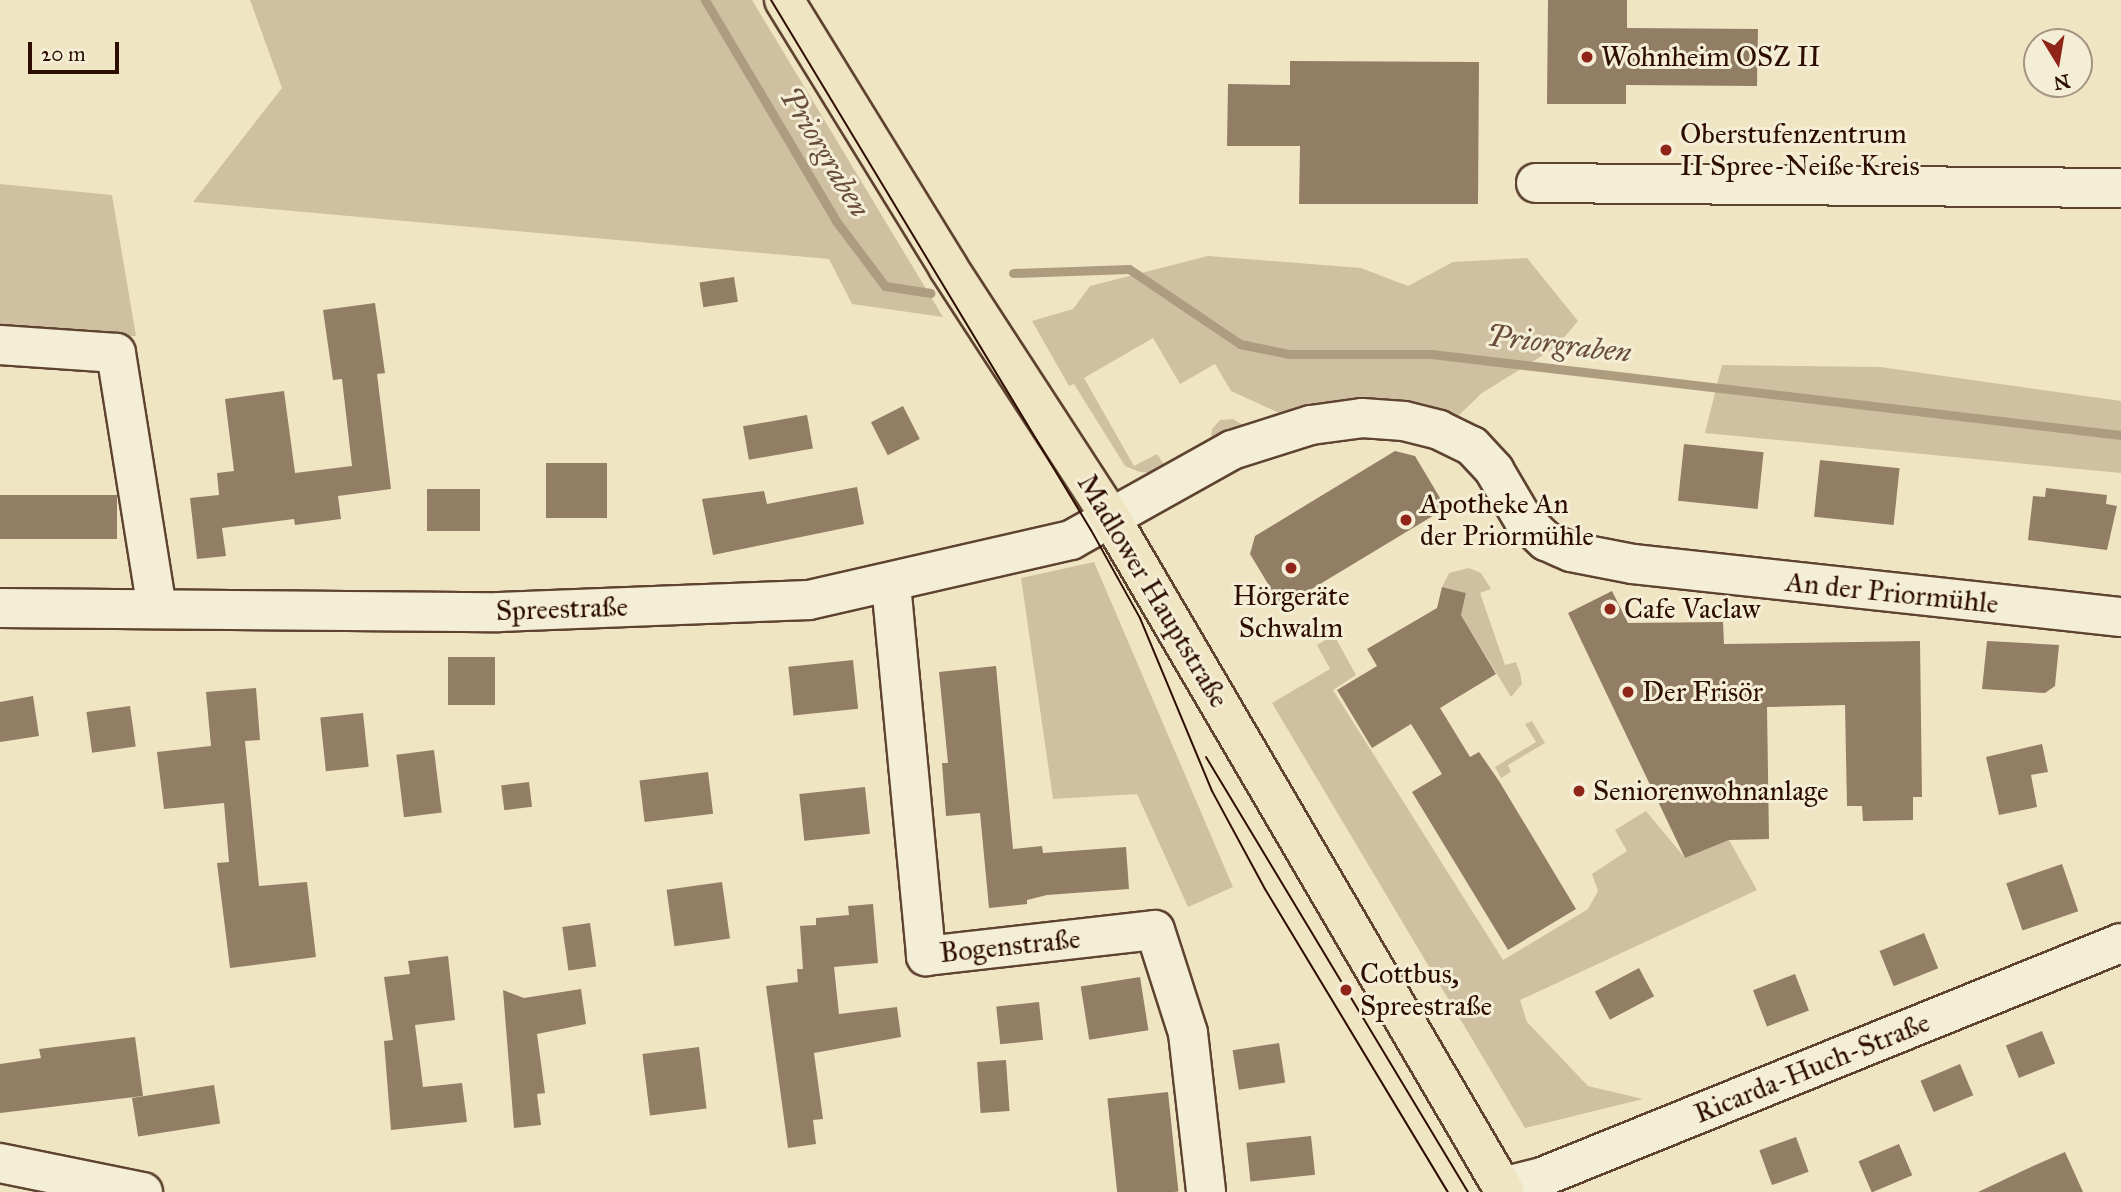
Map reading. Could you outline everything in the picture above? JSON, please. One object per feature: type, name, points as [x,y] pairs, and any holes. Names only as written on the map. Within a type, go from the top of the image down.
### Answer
[{"type":"main road","name":"Madlower Hauptstraße","points":[[784,0],[948,267],[1112,520],[1503,1189]]},
{"type":"street","points":[[1536,183],[2121,188]]},
{"type":"street","points":[[0,345],[116,353],[157,609]]},
{"type":"street","name":"An der Priormühle","points":[[1112,520],[1232,450],[1281,433],[1363,418],[1404,421],[1439,430],[1472,446],[1494,470],[1523,519],[1546,541],[1571,552],[1633,564],[2121,617]]},
{"type":"street","name":"Spreestraße","points":[[0,608],[525,611],[808,600],[891,584],[1071,540],[1112,520]]},
{"type":"street","name":"Bogenstraße","points":[[891,584],[926,956],[1155,930],[1188,1032],[1206,1192]]},
{"type":"street","name":"Ricarda-Huch-Straße","points":[[1503,1189],[1542,1177],[2121,943]]},
{"type":"street","points":[[0,1163],[143,1192]]},
{"type":"shaded area","points":[[250,0],[752,0],[943,317],[852,304],[829,259],[193,202],[282,88]]},
{"type":"shaded area","points":[[0,184],[112,195],[136,336],[0,332]]},
{"type":"shaded area","points":[[1208,256],[1361,268],[1408,286],[1453,262],[1527,258],[1578,321],[1556,347],[1482,393],[1457,417],[1408,407],[1286,416],[1231,391],[1215,364],[1180,384],[1153,338],[1084,378],[1134,466],[1157,454],[1165,466],[1211,441],[1212,429],[1220,420],[1233,419],[1248,428],[1160,473],[1140,472],[1125,466],[1074,384],[1069,386],[1032,321],[1073,309],[1090,286]]},
{"type":"shaded area","points":[[1722,365],[1880,367],[2121,401],[2121,473],[1705,433]]},
{"type":"shaded area","points":[[1094,562],[1233,887],[1188,907],[1137,794],[1053,799],[1021,578]]},
{"type":"shaded area","points":[[1469,568],[1481,573],[1491,589],[1480,593],[1505,665],[1516,662],[1520,673],[1522,684],[1511,697],[1461,615],[1466,593],[1442,587],[1449,573]]},
{"type":"shaded area","points":[[1334,635],[1356,675],[1333,690],[1503,960],[1588,909],[1598,891],[1592,874],[1627,851],[1615,830],[1646,811],[1685,858],[1729,840],[1757,890],[1520,1000],[1527,1022],[1588,1086],[1643,1099],[1525,1128],[1272,703],[1330,669],[1317,645]]},
{"type":"shaded area","points":[[1532,721],[1545,743],[1508,765],[1511,772],[1501,778],[1495,767],[1536,742],[1525,724]]},
{"type":"building","points":[[1548,0],[1627,0],[1627,28],[1758,29],[1757,86],[1626,85],[1626,104],[1547,104]]},
{"type":"building","points":[[1290,61],[1479,62],[1478,204],[1299,204],[1300,146],[1227,146],[1228,84],[1290,85]]},
{"type":"building","points":[[734,277],[738,302],[703,307],[699,282]]},
{"type":"building","points":[[375,303],[385,373],[377,374],[391,489],[338,496],[341,519],[295,525],[294,519],[222,528],[226,556],[197,559],[190,498],[219,495],[217,473],[234,471],[225,399],[284,391],[295,473],[352,466],[342,379],[333,380],[323,310]]},
{"type":"building","points":[[903,406],[920,439],[888,455],[871,422]]},
{"type":"building","points":[[807,415],[813,448],[749,460],[743,426]]},
{"type":"building","points":[[1684,444],[1764,452],[1758,509],[1678,501]]},
{"type":"building","points":[[1395,451],[1415,456],[1446,508],[1282,607],[1250,554],[1255,536]]},
{"type":"building","points":[[1820,460],[1900,468],[1894,525],[1814,517]]},
{"type":"building","points":[[546,463],[607,463],[607,518],[546,518]]},
{"type":"building","points":[[857,487],[864,524],[713,555],[702,499],[764,491],[767,504]]},
{"type":"building","points":[[2046,488],[2107,495],[2106,504],[2117,506],[2107,550],[2028,540],[2033,496],[2045,497]]},
{"type":"building","points":[[427,489],[480,489],[480,531],[427,531]]},
{"type":"building","points":[[0,495],[117,495],[117,539],[0,539]]},
{"type":"building","points":[[1442,587],[1466,593],[1461,615],[1496,674],[1440,708],[1470,757],[1479,752],[1499,781],[1576,909],[1508,950],[1412,792],[1442,774],[1411,724],[1372,748],[1337,690],[1377,666],[1367,649],[1437,608]]},
{"type":"building","points":[[1612,591],[1628,623],[1723,622],[1724,644],[1920,641],[1922,797],[1913,797],[1913,820],[1863,821],[1862,806],[1847,806],[1845,705],[1767,707],[1769,839],[1729,840],[1685,858],[1568,613]]},
{"type":"building","points":[[1987,641],[2059,645],[2055,686],[2045,693],[1982,689]]},
{"type":"building","points":[[448,657],[495,657],[495,705],[448,705]]},
{"type":"building","points":[[853,660],[858,709],[793,716],[788,667]]},
{"type":"building","points":[[996,666],[1013,849],[1042,846],[1043,853],[1126,847],[1129,889],[1047,895],[1027,900],[1027,904],[989,908],[980,813],[946,816],[942,763],[948,763],[939,672]]},
{"type":"building","points":[[256,688],[260,740],[245,741],[259,886],[307,882],[316,957],[230,968],[217,863],[229,862],[224,803],[164,809],[157,752],[211,746],[206,692]]},
{"type":"building","points":[[33,696],[39,736],[0,742],[0,702]]},
{"type":"building","points":[[130,706],[136,747],[92,753],[86,712]]},
{"type":"building","points":[[363,713],[369,767],[326,771],[320,717]]},
{"type":"building","points":[[2042,744],[2048,772],[2031,775],[2037,807],[1999,815],[1986,757]]},
{"type":"building","points":[[434,750],[442,813],[404,817],[396,755]]},
{"type":"building","points":[[708,772],[713,814],[645,822],[640,780]]},
{"type":"building","points":[[529,782],[532,807],[504,810],[501,785]]},
{"type":"building","points":[[865,787],[870,834],[804,841],[799,794]]},
{"type":"building","points":[[2062,864],[2078,911],[2022,930],[2006,883]]},
{"type":"building","points":[[722,882],[730,938],[674,946],[667,890]]},
{"type":"building","points":[[873,904],[878,963],[834,967],[839,1014],[897,1007],[901,1037],[814,1053],[823,1119],[813,1120],[816,1144],[788,1148],[766,986],[798,982],[797,969],[803,969],[800,926],[816,925],[816,918],[849,915],[848,906]]},
{"type":"building","points":[[590,923],[596,967],[568,970],[562,927]]},
{"type":"building","points":[[1924,933],[1938,968],[1894,986],[1879,951]]},
{"type":"building","points":[[448,956],[455,1020],[415,1025],[423,1087],[462,1083],[467,1122],[391,1130],[384,1041],[393,1040],[384,977],[410,974],[408,961]]},
{"type":"building","points":[[1639,968],[1654,996],[1610,1020],[1595,991]]},
{"type":"building","points":[[1795,974],[1809,1010],[1767,1027],[1753,990]]},
{"type":"building","points":[[1140,977],[1148,1030],[1089,1040],[1081,986]]},
{"type":"building","points":[[581,989],[586,1024],[537,1034],[545,1093],[537,1094],[541,1125],[514,1128],[503,990],[524,998]]},
{"type":"building","points":[[1039,1002],[1043,1040],[1000,1044],[996,1006]]},
{"type":"building","points":[[2042,1031],[2055,1063],[2019,1078],[2006,1046]]},
{"type":"building","points":[[135,1037],[143,1096],[0,1113],[0,1064],[41,1058],[39,1049]]},
{"type":"building","points":[[1279,1043],[1285,1083],[1239,1090],[1233,1050]]},
{"type":"building","points":[[699,1047],[707,1109],[650,1115],[642,1054]]},
{"type":"building","points":[[1006,1060],[1010,1111],[981,1113],[977,1062]]},
{"type":"building","points":[[1960,1064],[1973,1095],[1934,1112],[1920,1081]]},
{"type":"building","points":[[214,1085],[220,1124],[138,1137],[132,1098]]},
{"type":"building","points":[[1168,1092],[1178,1191],[1117,1192],[1107,1098]]},
{"type":"building","points":[[1311,1136],[1315,1175],[1250,1182],[1246,1143]]},
{"type":"building","points":[[1796,1137],[1809,1172],[1772,1185],[1759,1150]]},
{"type":"building","points":[[1899,1144],[1912,1175],[1872,1192],[1858,1161]]},
{"type":"building","points":[[2065,1152],[2083,1192],[1978,1192],[2031,1167]]},
{"type":"waterway","name":"Priorgraben","points":[[705,0],[836,221],[885,286],[930,293]]},
{"type":"waterway","name":"Priorgraben","points":[[1013,273],[1129,269],[1240,344],[1289,354],[1431,354],[2121,435]]},
{"type":"tram line","points":[[771,0],[1091,530],[1140,618],[1212,791],[1265,889],[1448,1192]]},
{"type":"tram line","points":[[1206,757],[1468,1192]]},
{"type":"place","name":"Wohnheim OSZ II","points":[[1587,57]]},
{"type":"place","name":"Oberstufenzentrum II Spree-Neiße Kreis","points":[[1666,150]]},
{"type":"place","name":"Apotheke An der Priormühle","points":[[1406,520]]},
{"type":"place","name":"Hörgeräte Schwalm","points":[[1291,568]]},
{"type":"place","name":"Cafe Vaclaw","points":[[1610,609]]},
{"type":"place","name":"Der Frisör","points":[[1628,692]]},
{"type":"place","name":"Seniorenwohnanlage","points":[[1579,791]]},
{"type":"place","name":"Cottbus, Spreestraße","points":[[1346,990]]}]
